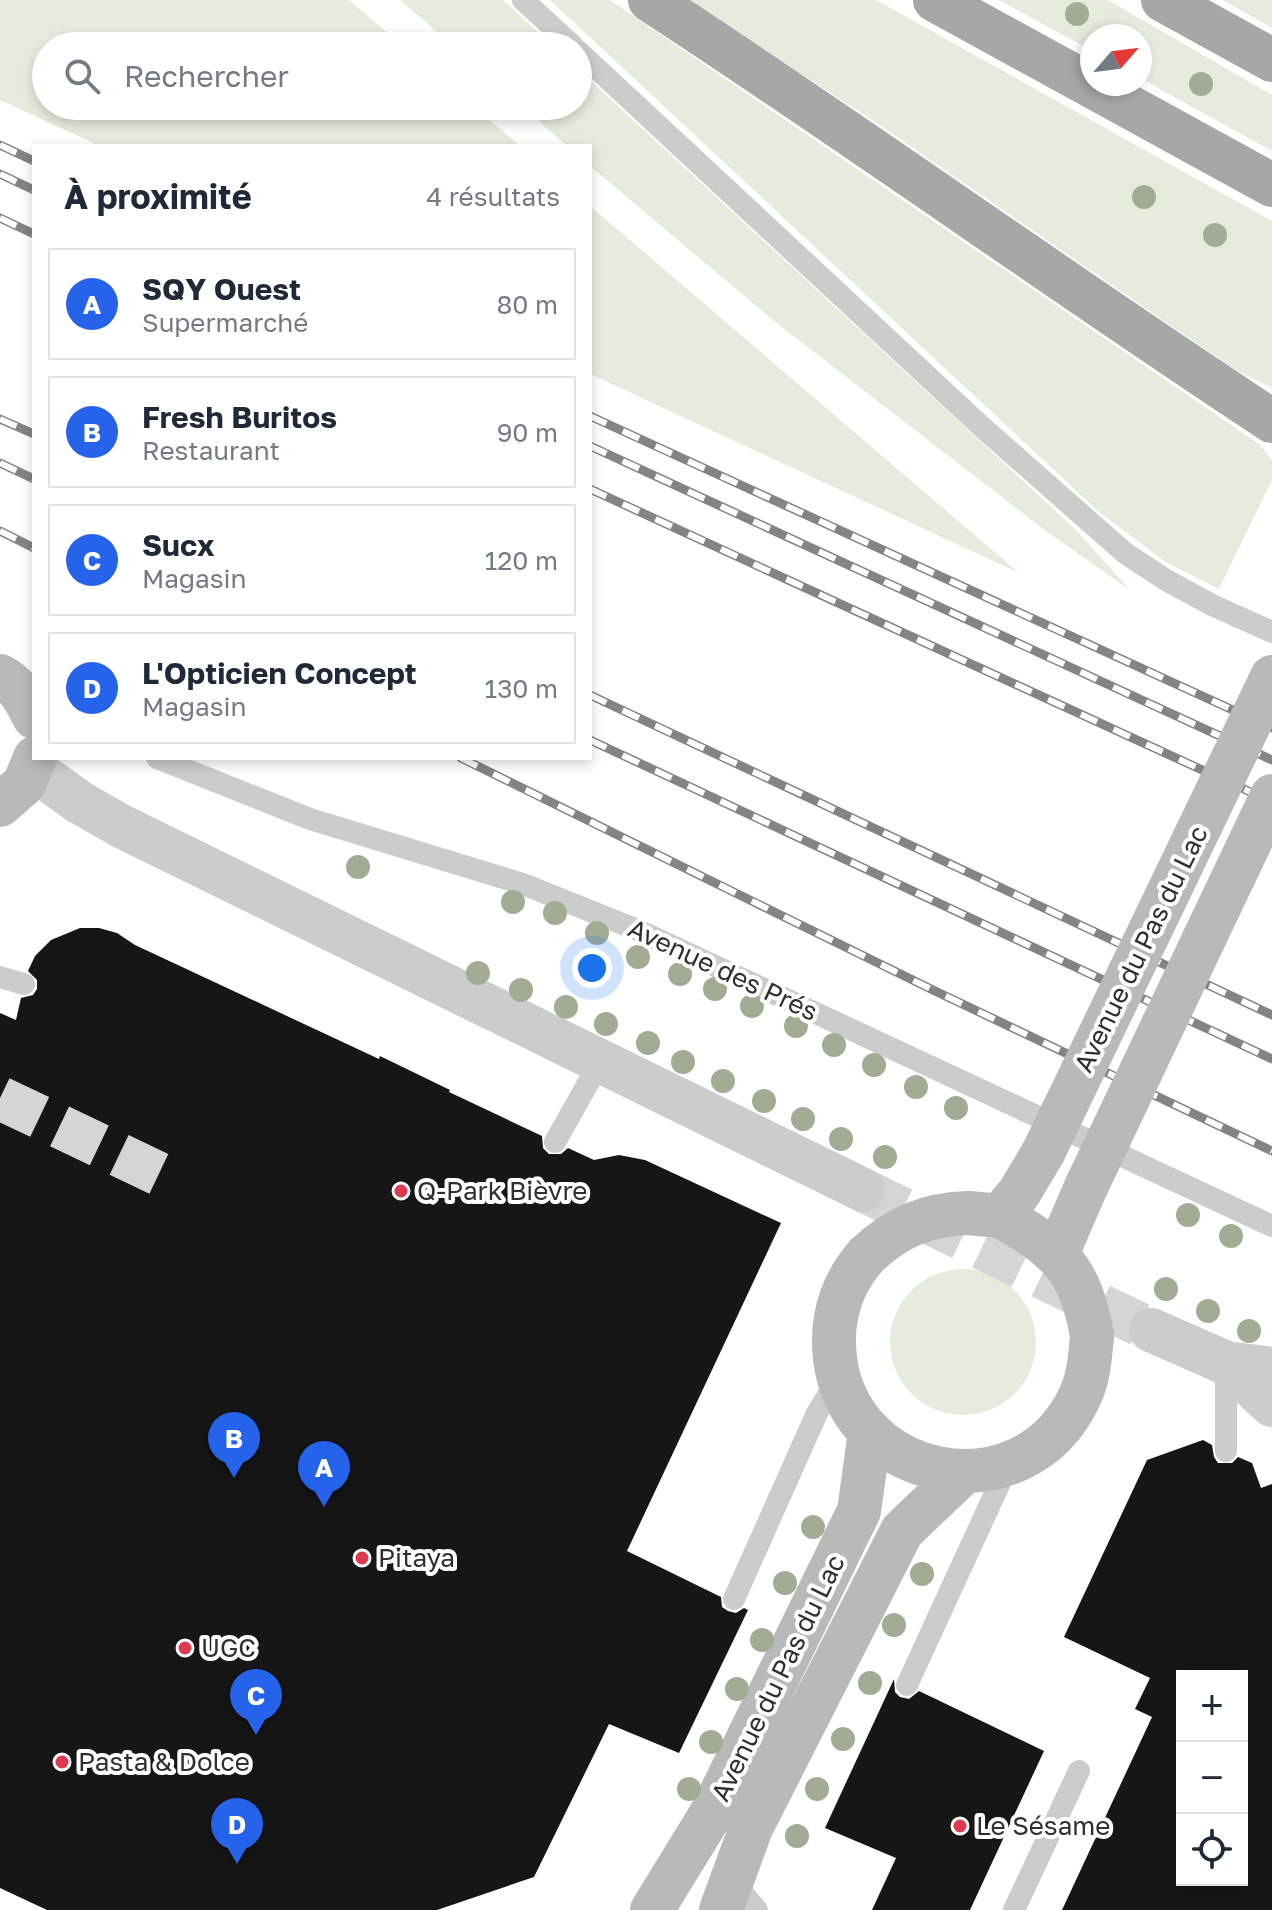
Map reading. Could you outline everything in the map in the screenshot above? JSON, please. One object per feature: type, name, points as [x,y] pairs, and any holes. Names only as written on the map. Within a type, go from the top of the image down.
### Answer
[{"type":"main road","points":[[650,0],[776,82],[1124,324],[1272,421]]},
{"type":"main road","points":[[935,0],[1272,185]]},
{"type":"main road","points":[[1163,0],[1272,60]]},
{"type":"main road","points":[[0,676],[9,680],[25,698],[32,713]]},
{"type":"main road","name":"Avenue du Pas du Lac","points":[[1000,1216],[1019,1193],[1043,1153],[1272,677]]},
{"type":"main road","points":[[0,805],[24,784],[34,763]]},
{"type":"main road","name":"Avenue du Pas du Lac","points":[[1057,1254],[1098,1159],[1272,796]]},
{"type":"main road","points":[[946,1213],[1000,1216],[1037,1236],[1057,1254],[1075,1279],[1087,1307],[1092,1336],[1084,1384],[1063,1425],[1038,1447],[1009,1463],[987,1470],[964,1472],[929,1468],[897,1454],[870,1432],[851,1408],[838,1379],[834,1325],[844,1288],[882,1241],[901,1228],[946,1213]]},
{"type":"main road","name":"Avenue du Pas du Lac","points":[[652,1910],[711,1814],[859,1511],[870,1432]]},
{"type":"main road","name":"Avenue du Pas du Lac","points":[[736,1900],[751,1828],[902,1531],[964,1472]]},
{"type":"street","points":[[34,763],[79,802],[121,826],[863,1190]]},
{"type":"street","points":[[1151,1330],[1226,1363],[1272,1369]]},
{"type":"street","points":[[1226,1363],[1272,1405]]},
{"type":"lane","points":[[523,0],[558,32]]},
{"type":"lane","points":[[592,64],[982,427],[1102,534],[1166,580],[1272,632]]},
{"type":"lane","name":"Avenue des Prés","points":[[162,760],[310,819],[523,884],[640,931],[1272,1226]]},
{"type":"lane","points":[[0,977],[24,984]]},
{"type":"lane","points":[[555,1142],[600,1062]]},
{"type":"lane","points":[[1226,1363],[1226,1451]]},
{"type":"lane","points":[[734,1599],[817,1413],[838,1379]]},
{"type":"lane","points":[[907,1685],[1009,1463]]},
{"type":"lane","points":[[1014,1910],[1079,1771]]},
{"type":"green space","points":[[0,0],[349,0],[387,32],[32,32],[32,115],[0,100]]},
{"type":"green space","points":[[400,0],[503,0],[538,32],[437,32]]},
{"type":"green space","points":[[550,0],[610,0],[1259,444],[1272,460],[1272,480],[1219,589],[1167,563],[1099,512],[592,39],[592,32],[584,32]]},
{"type":"green space","points":[[686,0],[876,0],[1272,221],[1272,388],[1234,369],[865,115]]},
{"type":"green space","points":[[999,0],[1108,0],[1149,24],[1080,24],[1080,44]]},
{"type":"green space","points":[[1223,0],[1272,0],[1272,28]]},
{"type":"green space","points":[[1152,25],[1272,95],[1272,151],[1152,85]]},
{"type":"green space","points":[[592,82],[1075,529],[1130,590],[1046,531],[774,321],[592,168],[592,144],[565,144],[538,120],[592,120]]},
{"type":"green space","points":[[43,120],[489,120],[518,144],[96,144]]},
{"type":"green space","points":[[592,208],[1019,573],[592,375]]},
{"type":"green space","points":[[963,1269],[991,1274],[1015,1290],[1031,1314],[1036,1342],[1031,1370],[1015,1394],[991,1410],[963,1415],[935,1410],[911,1394],[895,1370],[890,1342],[895,1314],[911,1290],[935,1274]]},
{"type":"building","points":[[80,928],[99,928],[117,933],[135,945],[379,1059],[380,1056],[542,1136],[543,1148],[549,1154],[561,1154],[568,1148],[594,1160],[619,1155],[645,1160],[781,1223],[627,1551],[721,1597],[722,1607],[728,1611],[748,1610],[679,1753],[609,1724],[534,1877],[437,1910],[47,1910],[0,1888],[0,1013],[16,1020],[21,998],[33,995],[37,989],[37,980],[28,971],[35,956],[51,940]]},
{"type":"building","points":[[1203,1440],[1212,1445],[1218,1463],[1232,1463],[1238,1457],[1252,1463],[1261,1488],[1272,1484],[1272,1910],[1062,1910],[1152,1717],[1135,1709],[1150,1678],[1064,1637],[1147,1460]]},
{"type":"building","points":[[894,1679],[895,1692],[900,1697],[909,1699],[919,1691],[1044,1751],[970,1910],[872,1910],[896,1858],[825,1828]]},
{"type":"tunnel","points":[[0,1098],[176,1182]]},
{"type":"tunnel","points":[[863,1190],[1151,1330]]},
{"type":"railway","points":[[0,145],[32,160]]},
{"type":"railway","points":[[0,174],[32,189]]},
{"type":"railway","points":[[0,218],[32,233]]},
{"type":"railway","points":[[592,417],[1272,728]]},
{"type":"railway","points":[[0,419],[32,433]]},
{"type":"railway","points":[[592,447],[1272,760]]},
{"type":"railway","points":[[0,463],[32,478]]},
{"type":"railway","points":[[592,490],[1272,802]]},
{"type":"railway","points":[[0,531],[32,547]]},
{"type":"railway","points":[[592,696],[1272,1015]]},
{"type":"railway","points":[[592,741],[1272,1059]]},
{"type":"railway","points":[[465,760],[935,991],[1272,1151]]},
{"type":"place","name":"Q-Park Bièvre","points":[[401,1191]]},
{"type":"place","name":"Fresh Buritos","points":[[234,1478]]},
{"type":"place","name":"SQY Ouest","points":[[324,1507]]},
{"type":"place","name":"Pitaya","points":[[362,1558]]},
{"type":"place","name":"UGC","points":[[185,1648]]},
{"type":"place","name":"Sucx","points":[[256,1735]]},
{"type":"place","name":"Pasta & Dolce","points":[[62,1762]]},
{"type":"place","name":"Le Sésame","points":[[960,1826]]},
{"type":"place","name":"L'Opticien Concept","points":[[237,1864]]}]
